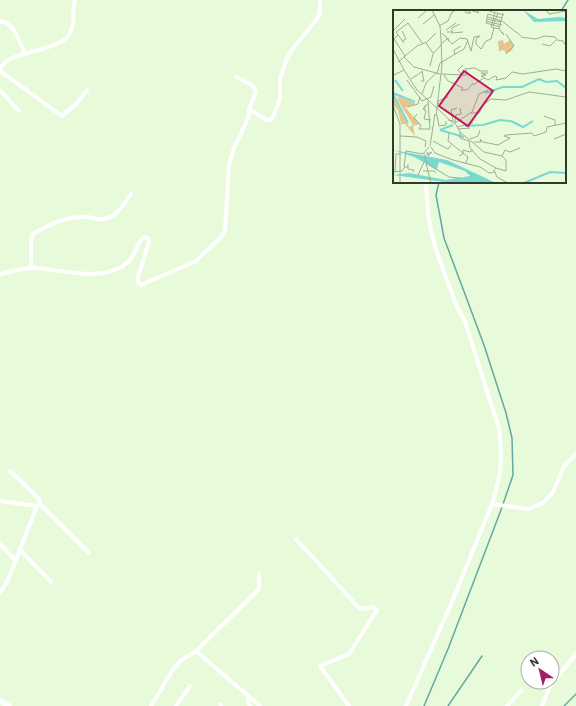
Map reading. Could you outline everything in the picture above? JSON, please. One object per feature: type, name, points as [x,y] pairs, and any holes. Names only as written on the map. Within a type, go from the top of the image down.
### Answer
[{"type":"main road","points":[[0,701],[9,706]]},
{"type":"street","points":[[74,0],[74,22],[67,37],[59,43],[9,59],[0,70],[62,116],[78,102],[87,90]]},
{"type":"street","points":[[249,110],[267,120],[271,120],[273,117],[280,99],[280,79],[286,60],[291,50],[320,13],[320,0]]},
{"type":"street","points":[[0,21],[7,23],[16,35],[25,54]]},
{"type":"street","points":[[0,274],[31,268],[95,274],[112,271],[132,259],[140,240],[144,237],[148,238],[149,242],[137,280],[141,285],[196,261],[222,236],[225,231],[229,165],[234,148],[249,116],[249,110],[256,92],[256,88],[254,86],[237,77]]},
{"type":"street","points":[[0,90],[19,111]]},
{"type":"street","points":[[406,706],[451,604],[492,504],[500,474],[501,451],[499,428],[465,321],[457,307],[436,250],[428,213],[426,183]]},
{"type":"street","points":[[31,268],[31,238],[33,234],[62,220],[74,217],[86,216],[103,220],[108,218],[119,211],[131,194]]},
{"type":"street","points":[[492,504],[528,509],[543,504],[553,492],[564,466],[576,454]]},
{"type":"street","points":[[0,593],[8,580],[38,505],[39,498],[10,471]]},
{"type":"street","points":[[0,502],[38,505],[89,553]]},
{"type":"street","points":[[296,539],[360,609],[373,608],[376,610],[348,654],[320,666],[349,706]]},
{"type":"street","points":[[0,544],[15,560]]},
{"type":"street","points":[[20,550],[51,582]]},
{"type":"street","points":[[151,706],[180,661],[196,651],[258,589],[259,574]]},
{"type":"street","points":[[196,651],[260,706]]},
{"type":"street","points":[[542,706],[550,686],[576,654]]},
{"type":"street","points":[[176,706],[190,686]]},
{"type":"street","points":[[507,706],[521,691]]},
{"type":"street","points":[[249,696],[248,702],[250,706]]},
{"type":"waterway","points":[[562,10],[568,0]]},
{"type":"waterway","points":[[424,706],[448,649],[513,475],[512,438],[506,413],[484,345],[444,238],[436,195],[439,183]]},
{"type":"waterway","points":[[448,706],[482,656]]},
{"type":"waterway","points":[[564,706],[576,694]]}]
